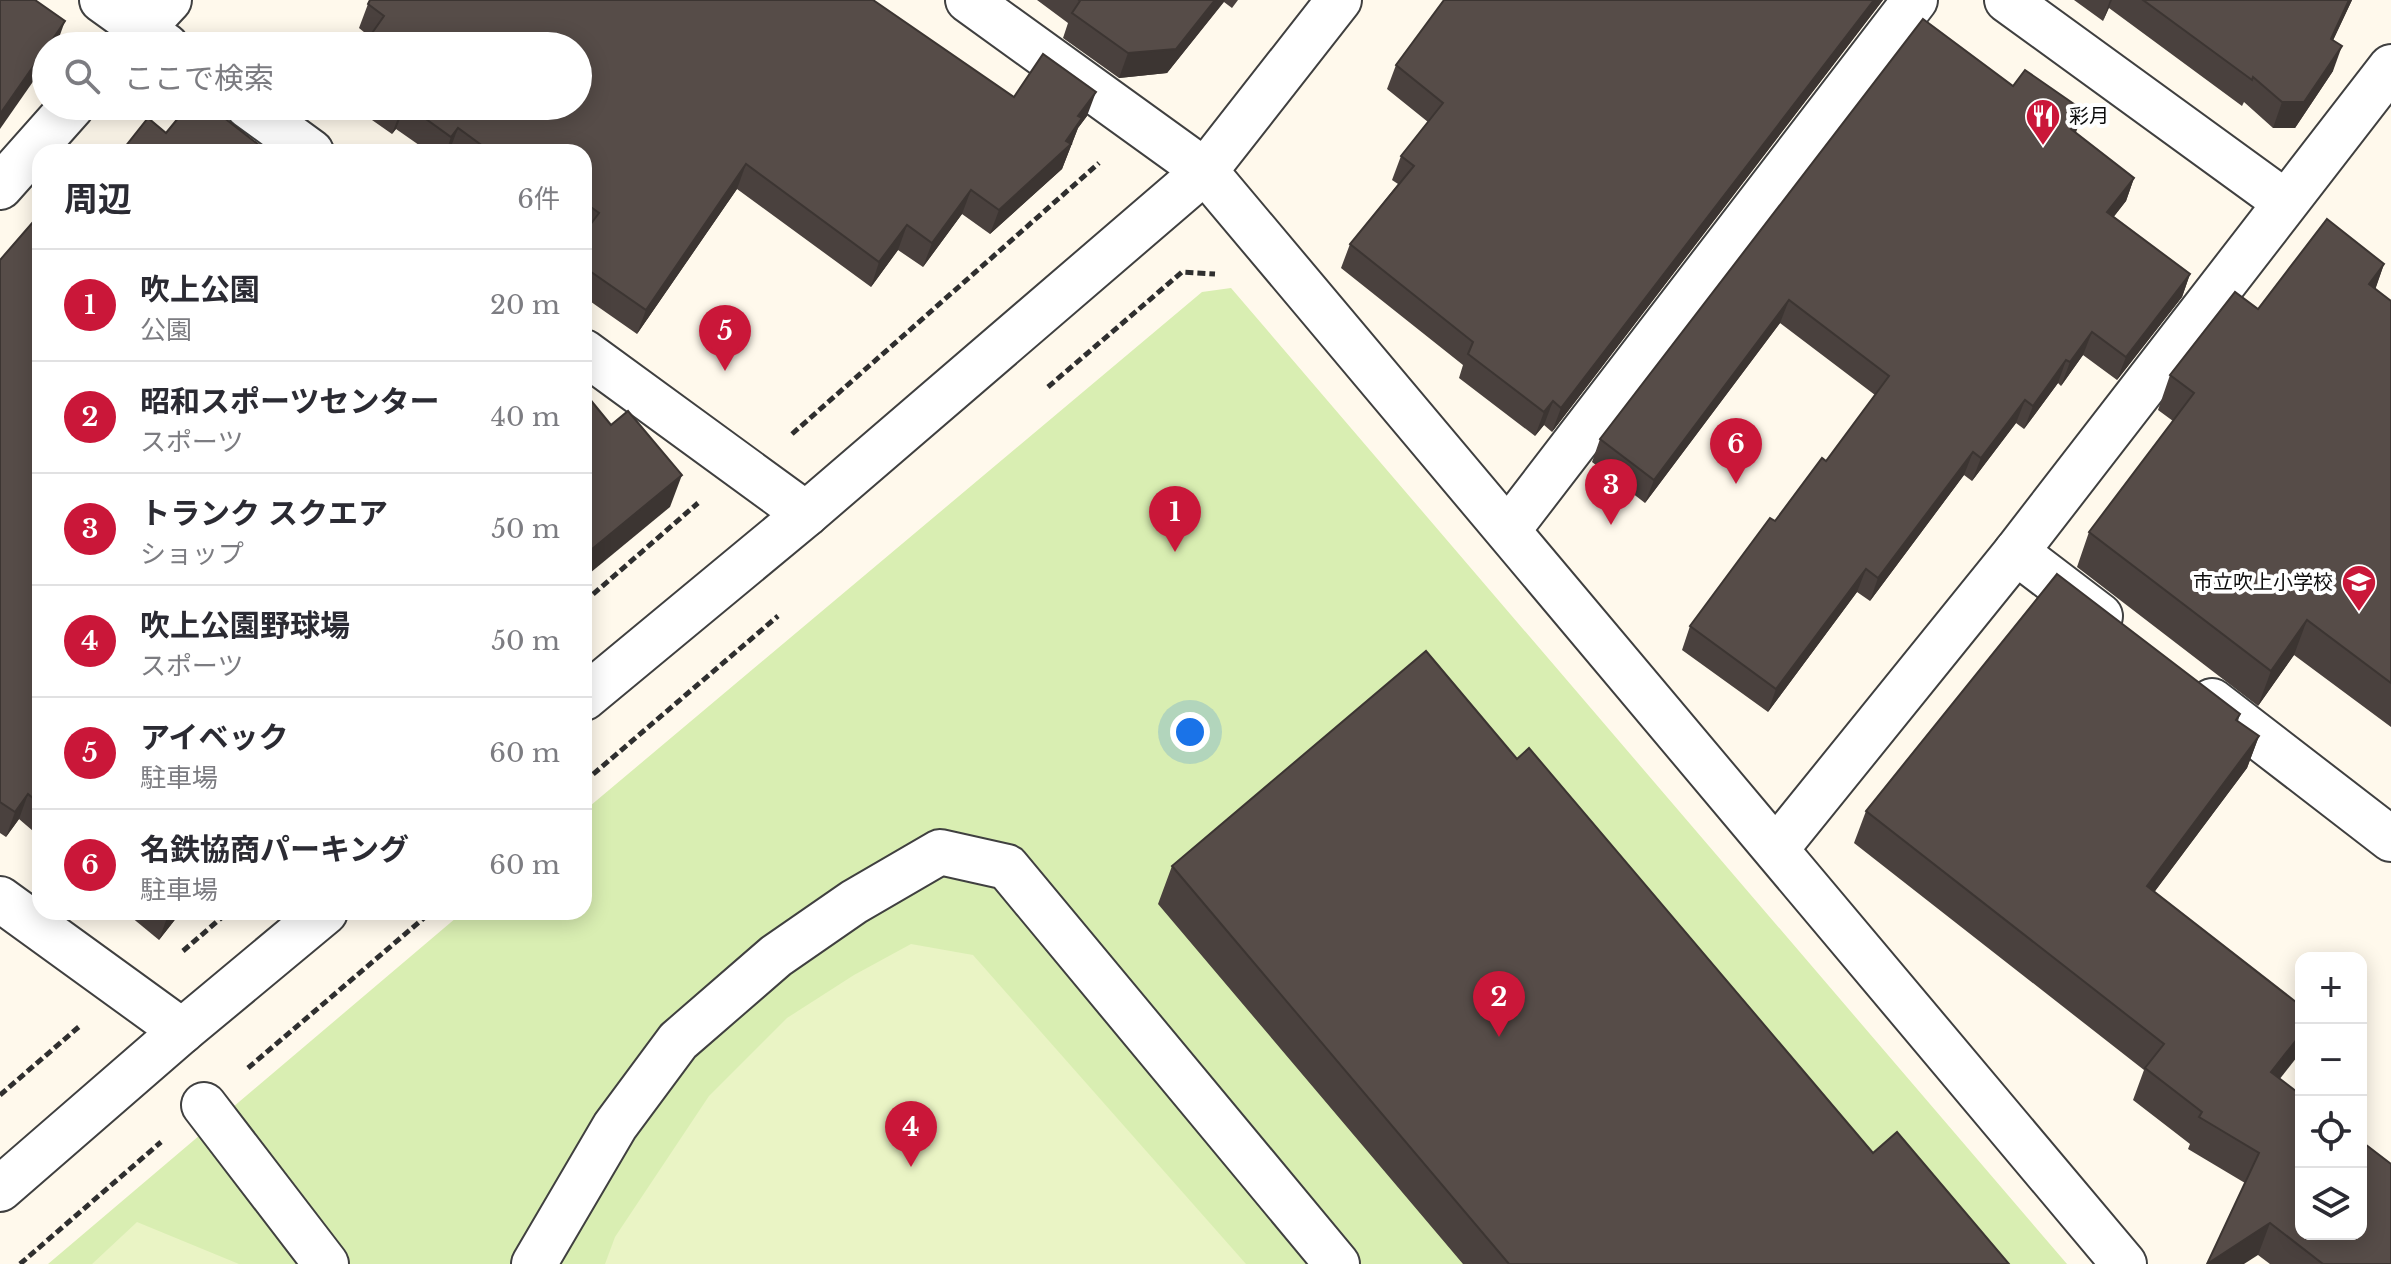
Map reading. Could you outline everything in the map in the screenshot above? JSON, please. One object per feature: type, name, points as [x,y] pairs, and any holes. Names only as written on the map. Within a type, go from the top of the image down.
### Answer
[{"type":"street","points":[[102,0],[151,30]]},
{"type":"street","points":[[968,0],[1205,171],[2124,1264]]},
{"type":"street","points":[[592,691],[806,514],[1205,171],[1339,0]]},
{"type":"street","points":[[1508,530],[1915,0]]},
{"type":"street","points":[[2007,0],[2285,202]]},
{"type":"street","points":[[1776,849],[2016,552],[2391,67]]},
{"type":"street","points":[[38,144],[60,120]]},
{"type":"street","points":[[267,120],[300,144]]},
{"type":"street","points":[[0,187],[32,151]]},
{"type":"street","points":[[592,358],[806,514]]},
{"type":"street","points":[[2016,552],[2129,638]]},
{"type":"street","points":[[2179,676],[2391,839]]},
{"type":"street","points":[[534,1264],[615,1126],[678,1041],[776,956],[854,902],[940,852],[1007,867],[1337,1264]]},
{"type":"street","points":[[0,899],[182,1031]]},
{"type":"street","points":[[0,1189],[315,920]]},
{"type":"street","points":[[204,1105],[326,1264]]},
{"type":"path","points":[[782,436],[793,433],[1110,154]]},
{"type":"path","points":[[1182,272],[1220,275]]},
{"type":"path","points":[[592,595],[700,502]]},
{"type":"path","points":[[181,953],[219,920]]},
{"type":"path","points":[[20,1264],[422,920]]},
{"type":"path","points":[[0,1095],[86,1021]]},
{"type":"green space","points":[[1231,288],[2067,1264],[48,1264],[454,920],[592,920],[592,804],[1202,292]]},
{"type":"green space","points":[[911,944],[973,955],[1246,1264],[605,1264],[615,1237],[709,1096],[787,1018],[854,975]]},
{"type":"green space","points":[[137,1222],[239,1264],[92,1264]]},
{"type":"building","points":[[0,0],[35,0],[65,21],[58,32],[32,32],[32,68],[0,114]]},
{"type":"building","points":[[370,0],[873,0],[1014,97],[1043,54],[1096,92],[1078,116],[1082,118],[1066,141],[1071,144],[999,210],[971,190],[932,243],[907,225],[879,262],[746,164],[646,310],[592,273],[592,222],[599,213],[592,208],[592,144],[480,144],[458,128],[451,137],[427,120],[592,120],[592,32],[373,32],[384,16],[368,4]]},
{"type":"building","points":[[1079,0],[1215,0],[1176,49],[1128,53],[1072,13]]},
{"type":"building","points":[[1444,0],[1874,0],[1561,408],[1553,401],[1544,412],[1468,354],[1473,342],[1350,244],[1414,166],[1401,156],[1443,103],[1396,65]]},
{"type":"building","points":[[2143,0],[2349,0],[2331,39],[2342,46],[2304,102],[2282,102],[2253,77],[2252,80]]},
{"type":"building","points":[[1923,19],[2013,86],[2025,70],[2084,111],[2071,129],[2134,178],[2107,212],[2190,274],[2126,357],[2092,332],[2070,362],[2066,360],[2033,406],[2025,400],[1981,458],[1973,452],[1878,578],[1866,569],[1776,689],[1690,626],[1770,518],[1775,521],[1822,458],[1826,461],[1889,376],[1789,300],[1654,480],[1600,439]]},
{"type":"building","points":[[146,120],[166,133],[177,120],[227,120],[258,144],[127,144]]},
{"type":"building","points":[[2327,219],[2384,264],[2369,284],[2391,301],[2391,683],[2307,620],[2271,671],[2089,532],[2194,393],[2170,375],[2235,292],[2258,309]]},
{"type":"building","points":[[32,223],[32,797],[28,794],[15,812],[0,802],[0,260]]},
{"type":"building","points":[[592,402],[611,425],[628,411],[682,475],[592,549]]},
{"type":"building","points":[[2057,574],[2240,714],[2236,720],[2259,736],[2147,886],[2295,1001],[2295,1042],[2271,1072],[2295,1090],[2295,1240],[2367,1240],[2367,1146],[2391,1164],[2391,1264],[2323,1264],[2270,1223],[2207,1264],[2259,1153],[2199,1117],[2202,1112],[2145,1068],[2164,1044],[1866,811]]},
{"type":"building","points":[[1426,651],[1517,759],[1529,748],[1873,1153],[1897,1132],[2009,1264],[1509,1264],[1172,866]]},
{"type":"place","name":"彩月","points":[[2043,147]]},
{"type":"place","name":"アイベック","points":[[725,371]]},
{"type":"place","name":"名鉄協商パーキング","points":[[1736,484]]},
{"type":"place","name":"トランク スクエア","points":[[1611,525]]},
{"type":"place","name":"吹上公園","points":[[1175,552]]},
{"type":"place","name":"市立吹上小学校","points":[[2359,613]]},
{"type":"place","name":"昭和スポーツセンター","points":[[1499,1037]]},
{"type":"place","name":"吹上公園野球場","points":[[911,1167]]}]
